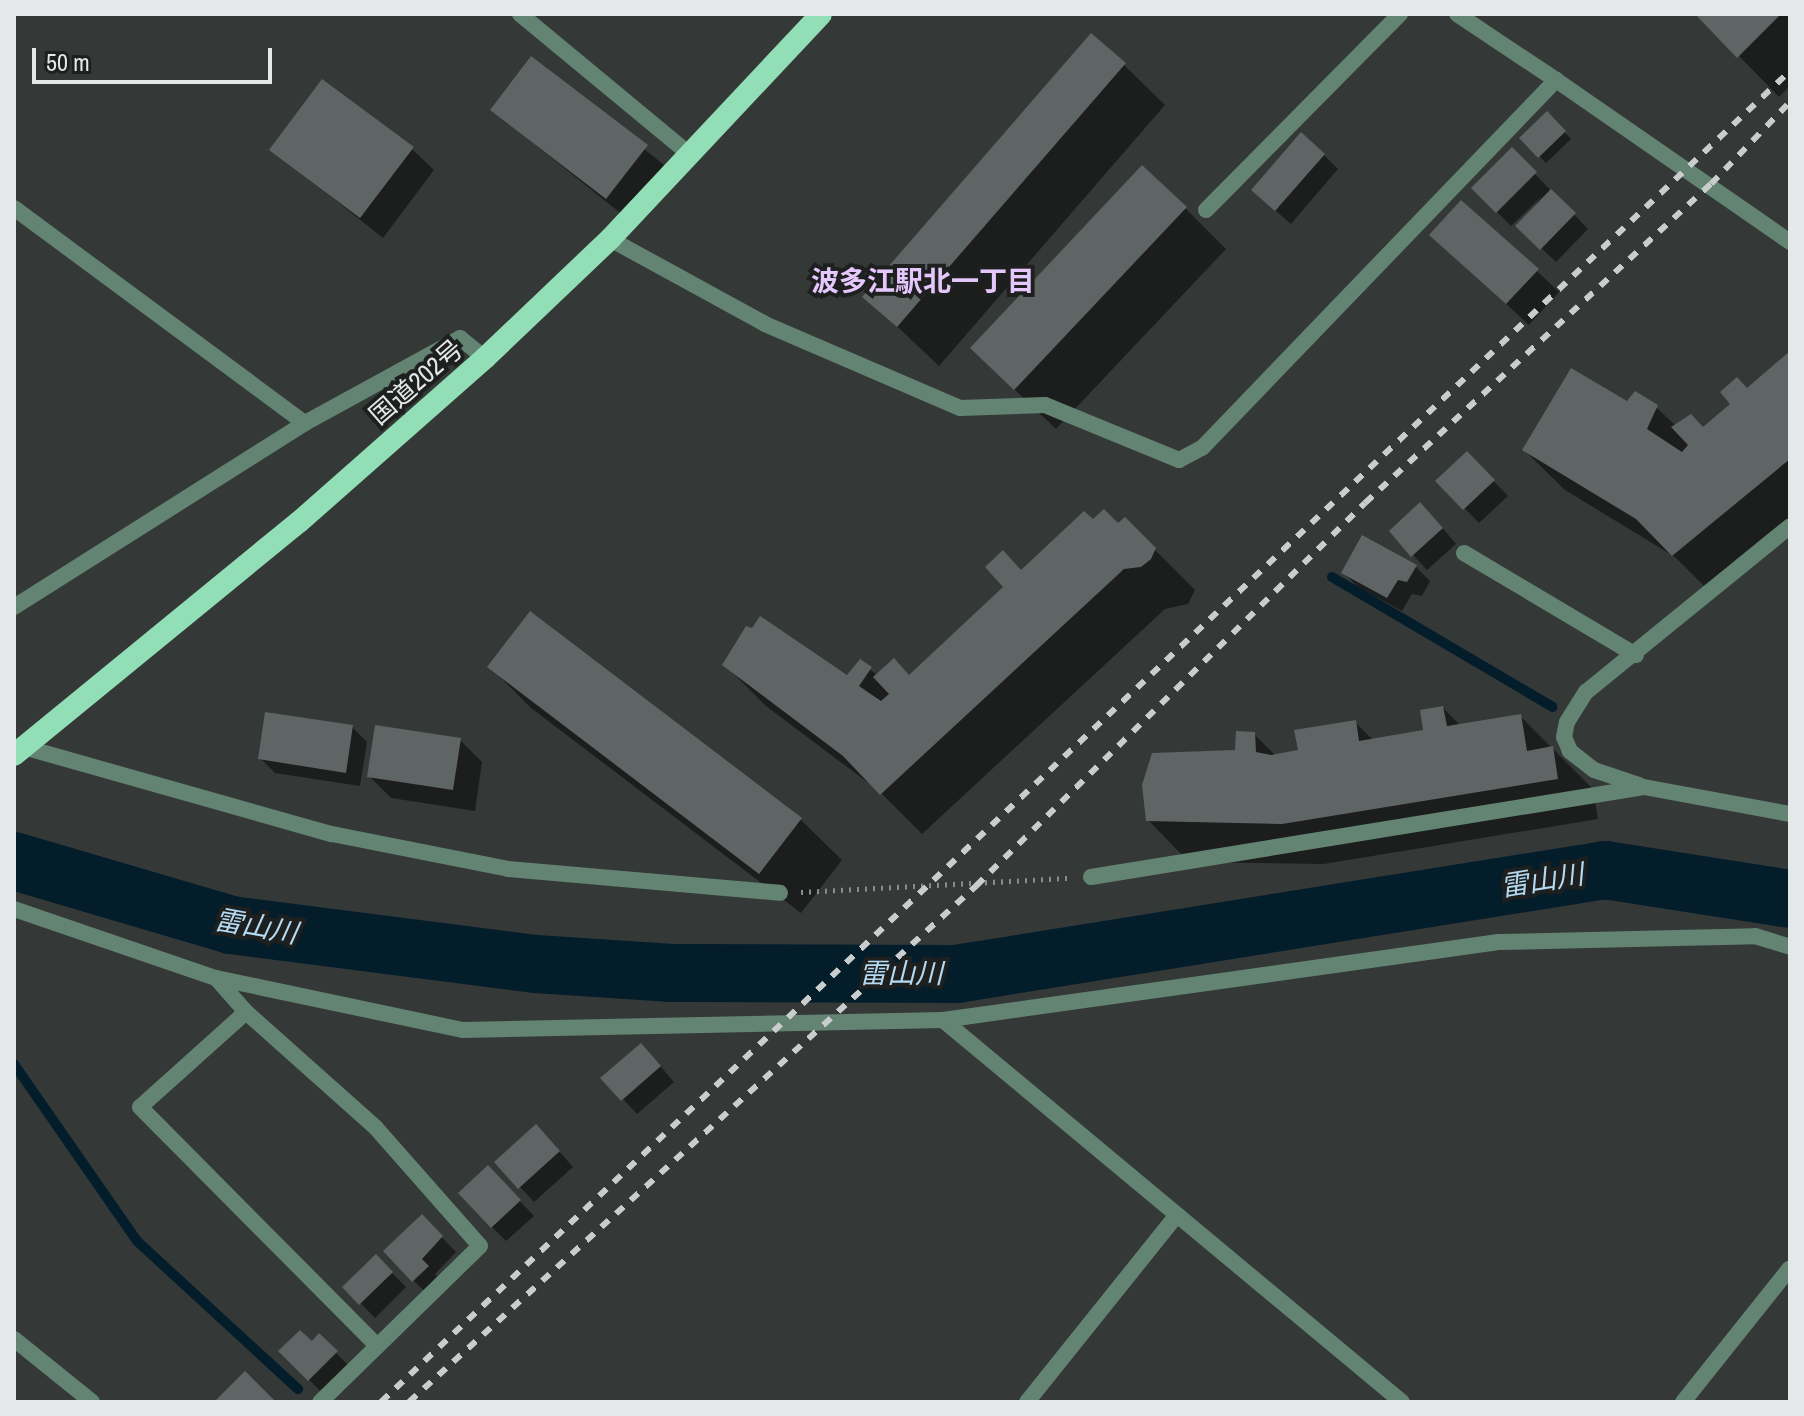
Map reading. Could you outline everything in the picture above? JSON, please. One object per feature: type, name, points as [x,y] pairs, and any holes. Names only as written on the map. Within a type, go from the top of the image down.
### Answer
[{"type":"highway","name":"国道202号","points":[[18,749],[299,522],[485,358],[610,239],[821,14]]},
{"type":"street","points":[[520,14],[540,20],[689,154]]},
{"type":"street","points":[[1206,210],[1400,14]]},
{"type":"street","points":[[1457,14],[1790,242]]},
{"type":"street","points":[[610,239],[765,324],[960,408],[1045,405],[1179,460],[1202,448],[1556,80]]},
{"type":"street","points":[[14,208],[305,423]]},
{"type":"street","points":[[14,607],[305,423],[460,338],[485,358]]},
{"type":"street","points":[[1790,526],[1636,655],[1586,692],[1564,737],[1570,751],[1594,770],[1644,787],[1790,814]]},
{"type":"street","points":[[1464,553],[1636,655]]},
{"type":"street","points":[[18,749],[332,834],[508,869],[780,893]]},
{"type":"street","points":[[1091,877],[1644,787]]},
{"type":"street","points":[[14,909],[216,978],[463,1030],[943,1020],[1499,942],[1755,936],[1790,947]]},
{"type":"street","points":[[216,978],[246,1012],[376,1128],[480,1246],[320,1402]]},
{"type":"street","points":[[246,1012],[140,1107],[377,1346]]},
{"type":"street","points":[[943,1020],[1402,1402]]},
{"type":"street","points":[[1027,1402],[1177,1215]]},
{"type":"street","points":[[1683,1402],[1790,1268]]},
{"type":"street","points":[[14,1339],[92,1402]]},
{"type":"path","points":[[780,893],[1091,877]]},
{"type":"building","points":[[1695,14],[1781,14],[1737,58]]},
{"type":"building","points":[[1091,33],[1126,63],[897,327],[862,297]]},
{"type":"building","points":[[531,56],[648,145],[606,199],[490,110]]},
{"type":"building","points":[[322,79],[414,147],[360,218],[269,150]]},
{"type":"building","points":[[1547,111],[1566,131],[1538,158],[1519,138]]},
{"type":"building","points":[[1301,132],[1325,154],[1275,211],[1251,190]]},
{"type":"building","points":[[1512,147],[1537,172],[1496,213],[1471,188]]},
{"type":"building","points":[[1142,165],[1187,207],[1014,390],[970,348]]},
{"type":"building","points":[[1551,189],[1576,213],[1540,250],[1515,226]]},
{"type":"building","points":[[1461,200],[1539,269],[1506,304],[1429,235]]},
{"type":"building","points":[[1790,351],[1790,459],[1672,556],[1636,519],[1522,450],[1571,368],[1627,401],[1635,391],[1658,405],[1647,429],[1682,452],[1688,445],[1671,427],[1691,414],[1703,427],[1730,404],[1720,392],[1737,377],[1747,388]]},
{"type":"building","points":[[1467,451],[1495,480],[1463,510],[1435,481]]},
{"type":"building","points":[[1420,502],[1443,528],[1411,557],[1389,531]]},
{"type":"building","points":[[1104,509],[1118,523],[1125,517],[1156,548],[1151,559],[1141,567],[1124,569],[880,795],[843,756],[722,665],[746,626],[752,628],[760,616],[847,675],[860,659],[872,667],[859,686],[881,701],[889,694],[873,677],[894,658],[909,675],[1003,587],[985,567],[1003,550],[1021,570],[1084,511],[1093,519]]},
{"type":"building","points":[[1362,535],[1417,565],[1407,582],[1398,580],[1387,598],[1341,573]]},
{"type":"building","points":[[530,611],[802,818],[759,874],[487,667]]},
{"type":"building","points":[[1443,706],[1447,726],[1521,714],[1527,751],[1553,746],[1558,779],[1282,824],[1146,821],[1142,785],[1152,753],[1235,750],[1236,731],[1255,732],[1256,752],[1271,755],[1298,750],[1294,730],[1356,720],[1359,741],[1423,730],[1420,710]]},
{"type":"building","points":[[265,712],[353,725],[346,773],[258,759]]},
{"type":"building","points":[[375,725],[461,738],[453,790],[367,777]]},
{"type":"building","points":[[641,1043],[661,1066],[621,1101],[600,1078]]},
{"type":"building","points":[[536,1124],[560,1151],[518,1189],[494,1162]]},
{"type":"building","points":[[488,1165],[521,1200],[491,1228],[458,1193]]},
{"type":"building","points":[[422,1214],[443,1236],[422,1259],[429,1266],[412,1282],[383,1251]]},
{"type":"building","points":[[376,1254],[393,1272],[359,1305],[342,1287]]},
{"type":"building","points":[[300,1330],[312,1341],[319,1333],[338,1351],[308,1381],[278,1351]]},
{"type":"building","points":[[245,1371],[276,1402],[214,1402]]},
{"type":"waterway","points":[[1332,577],[1553,707]]},
{"type":"waterway","name":"雷山川","points":[[14,861],[231,925],[536,964],[672,973],[956,974],[1605,870],[1790,899]]},
{"type":"waterway","points":[[14,1064],[137,1241],[298,1389]]},
{"type":"railway","points":[[381,1402],[1790,71]]},
{"type":"railway","points":[[409,1402],[976,886],[1365,503],[1711,184],[1790,102]]},
{"type":"district","name":"波多江駅北一丁目","points":[[923,281]]}]
